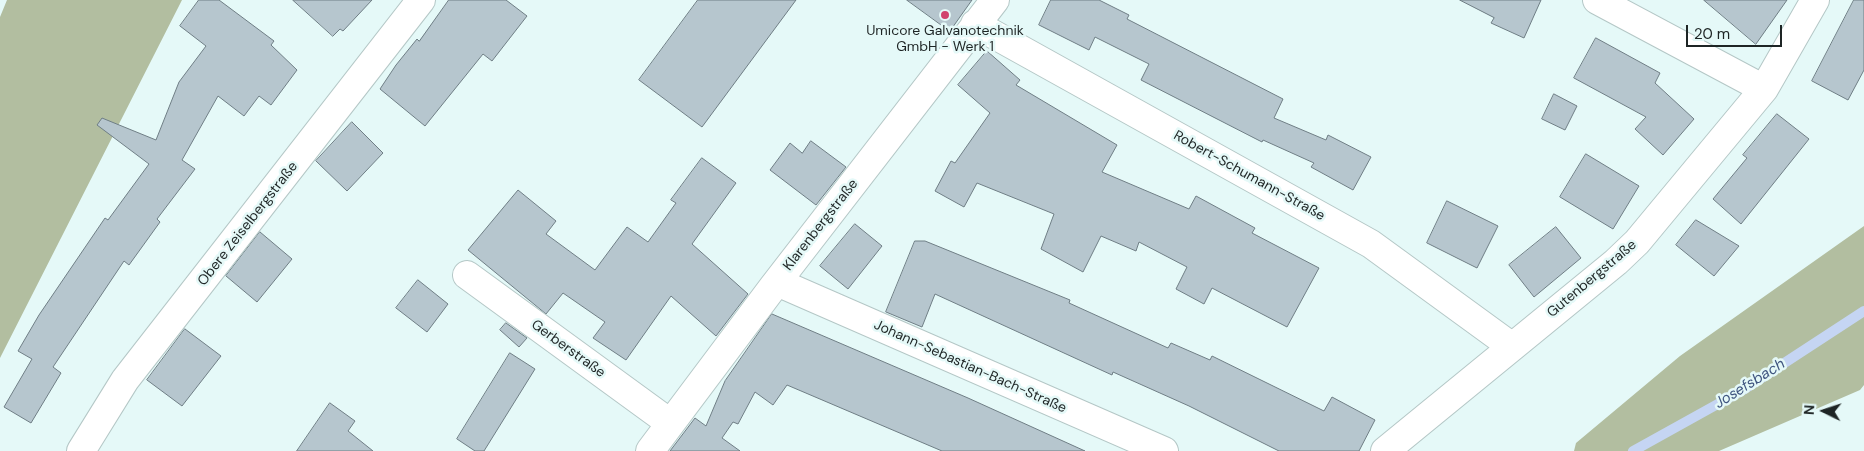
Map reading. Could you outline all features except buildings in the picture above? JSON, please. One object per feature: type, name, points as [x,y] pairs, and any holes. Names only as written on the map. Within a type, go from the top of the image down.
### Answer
[{"type":"street","name":"Obere Zeiselbergstraße","points":[[81,451],[126,380],[421,0]]},
{"type":"street","name":"Klarenbergstraße","points":[[650,451],[777,282],[995,0]]},
{"type":"street","points":[[1597,0],[1764,89]]},
{"type":"street","name":"Gutenbergstraße","points":[[1385,451],[1616,262],[1637,242],[1764,89],[1815,0]]},
{"type":"street","name":"Robert-Schumann-Straße","points":[[975,24],[1370,244],[1511,346]]},
{"type":"street","name":"Gerberstraße","points":[[466,275],[670,423]]},
{"type":"street","name":"Johann-Sebastian-Bach-Straße","points":[[777,282],[1164,451]]},
{"type":"green space","points":[[7,0],[182,0],[0,358],[0,17]]},
{"type":"green space","points":[[1864,226],[1864,385],[1860,390],[1719,451],[1574,451],[1576,443],[1680,356]]},
{"type":"waterway","name":"Josefsbach","points":[[1633,451],[1743,390],[1864,311]]},
{"type":"place","name":"Umicore Galvanotechnik GmbH - Werk 1","points":[[945,15]]}]
